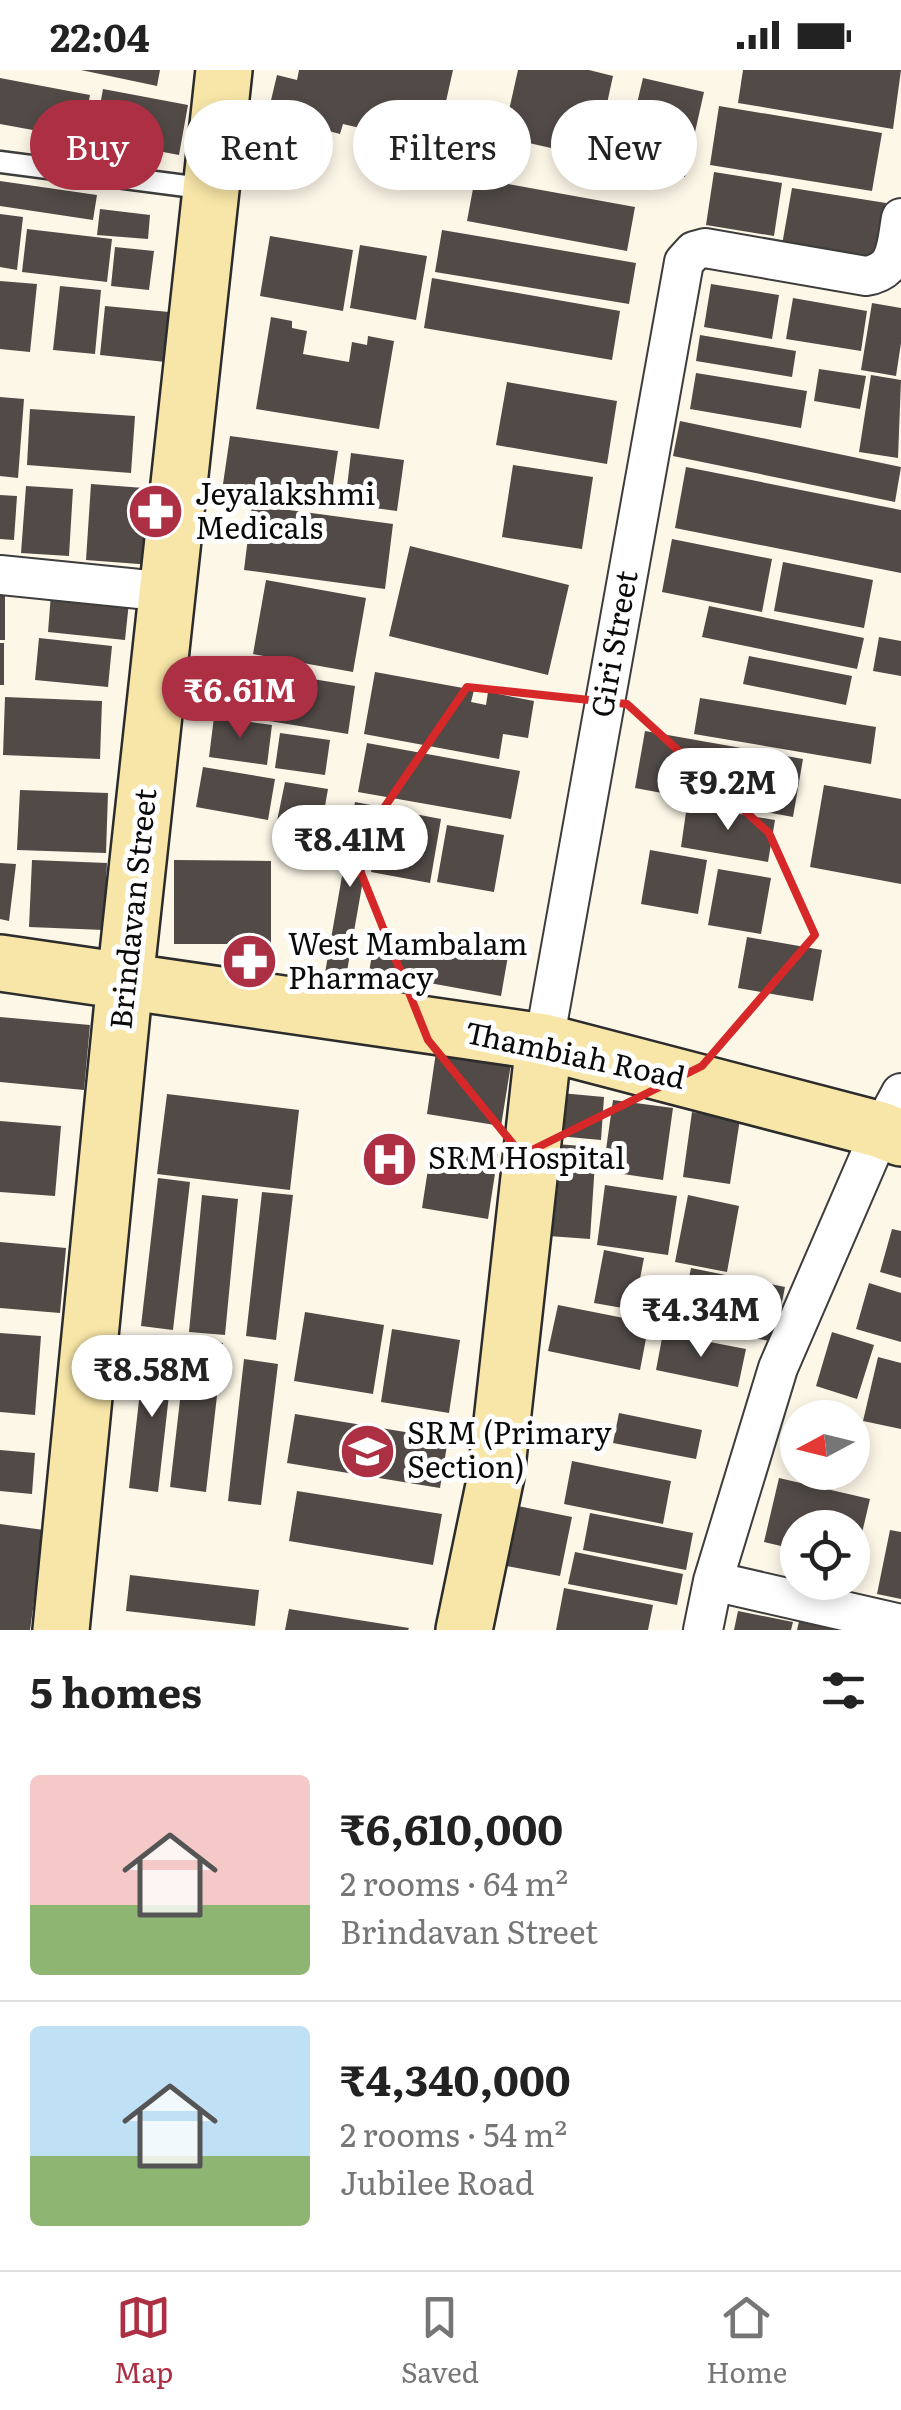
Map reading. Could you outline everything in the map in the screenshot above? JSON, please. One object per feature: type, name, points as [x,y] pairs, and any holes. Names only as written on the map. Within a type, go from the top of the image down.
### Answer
[{"type":"main road","name":"Brindavan Street","points":[[220,100],[224,70]]},
{"type":"main road","name":"Brindavan Street","points":[[61,1630],[125,981],[170,592],[210,190]]},
{"type":"main road","name":"Thambiah Road","points":[[0,963],[544,1042],[894,1121]]},
{"type":"main road","points":[[464,1630],[496,1476],[544,1042]]},
{"type":"street","name":"Giri Street","points":[[544,1042],[684,262],[694,251],[705,248],[866,276],[877,274],[887,270],[893,260],[901,218]]},
{"type":"street","points":[[0,575],[170,592]]},
{"type":"street","points":[[703,1630],[712,1581],[778,1368],[894,1121]]},
{"type":"street","points":[[712,1581],[901,1624]]},
{"type":"lane","points":[[0,162],[184,186]]},
{"type":"highlighted area","points":[[467,687],[627,704],[769,833],[815,935],[702,1066],[522,1155],[428,1040],[353,853]]},
{"type":"building","points":[[81,70],[160,70],[157,86]]},
{"type":"building","points":[[299,70],[453,70],[446,100],[353,100],[353,126],[343,124],[340,134],[333,132],[333,100],[271,100],[277,75],[297,80]]},
{"type":"building","points":[[518,70],[589,70],[613,76],[608,100],[551,100],[551,148],[531,143],[531,100],[511,100]]},
{"type":"building","points":[[743,70],[901,70],[893,129],[738,103]]},
{"type":"building","points":[[0,78],[90,95],[89,100],[30,100],[30,129],[0,124]]},
{"type":"building","points":[[643,78],[704,92],[697,123],[697,100],[638,100]]},
{"type":"building","points":[[103,89],[161,100],[101,100]]},
{"type":"building","points":[[164,100],[184,104],[179,155],[164,152]]},
{"type":"building","points":[[719,106],[882,133],[872,191],[710,165]]},
{"type":"building","points":[[714,172],[782,183],[774,236],[706,225]]},
{"type":"building","points":[[0,181],[30,185],[30,190],[97,195],[93,220],[0,206]]},
{"type":"building","points":[[531,188],[635,207],[627,251],[467,221],[473,190]]},
{"type":"building","points":[[792,188],[886,203],[876,260],[782,245]]},
{"type":"building","points":[[100,209],[150,215],[148,239],[97,235]]},
{"type":"building","points":[[0,214],[23,217],[17,270],[0,267]]},
{"type":"building","points":[[27,229],[112,239],[107,282],[22,272]]},
{"type":"building","points":[[442,230],[636,263],[629,304],[435,272]]},
{"type":"building","points":[[270,236],[353,250],[343,311],[260,296]]},
{"type":"building","points":[[360,245],[427,256],[416,320],[350,308]]},
{"type":"building","points":[[115,247],[154,251],[149,290],[111,286]]},
{"type":"building","points":[[432,278],[620,311],[612,360],[424,328]]},
{"type":"building","points":[[0,281],[37,284],[30,352],[0,349]]},
{"type":"building","points":[[711,284],[779,295],[772,339],[704,327]]},
{"type":"building","points":[[60,286],[101,290],[95,354],[53,350]]},
{"type":"building","points":[[793,298],[867,311],[861,351],[786,339]]},
{"type":"building","points":[[872,303],[901,308],[896,376],[861,370]]},
{"type":"building","points":[[105,306],[180,313],[175,363],[100,355]]},
{"type":"building","points":[[271,317],[292,321],[292,328],[307,331],[303,354],[349,362],[352,342],[367,345],[368,336],[394,341],[379,429],[256,409]]},
{"type":"building","points":[[700,335],[796,351],[792,377],[696,361]]},
{"type":"building","points":[[819,369],[866,376],[860,409],[814,401]]},
{"type":"building","points":[[696,373],[807,391],[801,428],[690,409]]},
{"type":"building","points":[[871,375],[901,380],[898,458],[859,452]]},
{"type":"building","points":[[507,382],[617,401],[607,464],[496,445]]},
{"type":"building","points":[[0,397],[24,399],[18,478],[0,476]]},
{"type":"building","points":[[30,409],[135,416],[131,473],[27,465]]},
{"type":"building","points":[[680,421],[901,467],[895,502],[673,456]]},
{"type":"building","points":[[230,436],[338,451],[331,498],[223,484]]},
{"type":"building","points":[[351,453],[404,460],[397,511],[345,504]]},
{"type":"building","points":[[513,465],[593,477],[582,549],[502,537]]},
{"type":"building","points":[[686,467],[901,510],[901,573],[675,528]]},
{"type":"building","points":[[91,484],[157,489],[152,565],[86,560]]},
{"type":"building","points":[[26,486],[73,489],[69,556],[21,553]]},
{"type":"building","points":[[0,495],[17,496],[14,540],[0,539]]},
{"type":"building","points":[[252,505],[393,524],[385,589],[244,570]]},
{"type":"building","points":[[672,539],[772,559],[762,612],[662,592]]},
{"type":"building","points":[[410,546],[569,585],[548,675],[389,636]]},
{"type":"building","points":[[783,562],[873,580],[864,628],[774,611]]},
{"type":"building","points":[[266,580],[366,598],[353,672],[253,654]]},
{"type":"building","points":[[51,594],[129,602],[125,640],[48,632]]},
{"type":"building","points":[[0,596],[5,596],[5,640],[0,640]]},
{"type":"building","points":[[709,606],[864,638],[857,669],[702,637]]},
{"type":"building","points":[[879,637],[901,641],[901,676],[873,671]]},
{"type":"building","points":[[39,638],[112,646],[108,687],[35,680]]},
{"type":"building","points":[[0,643],[4,643],[4,685],[0,685]]},
{"type":"building","points":[[749,656],[852,676],[846,705],[743,684]]},
{"type":"building","points":[[253,669],[355,686],[348,734],[245,717]]},
{"type":"building","points":[[375,672],[474,690],[471,702],[486,705],[488,692],[534,701],[528,738],[503,734],[499,759],[364,734]]},
{"type":"building","points":[[5,697],[102,701],[100,759],[3,755]]},
{"type":"building","points":[[700,698],[876,727],[871,764],[694,734]]},
{"type":"building","points":[[214,717],[272,725],[267,765],[209,757]]},
{"type":"building","points":[[645,731],[803,759],[793,817],[635,788]]},
{"type":"building","points":[[280,733],[330,740],[325,775],[275,768]]},
{"type":"building","points":[[367,743],[520,771],[511,819],[358,792]]},
{"type":"building","points":[[203,767],[275,779],[268,820],[196,807]]},
{"type":"building","points":[[285,782],[328,789],[320,834],[276,826]]},
{"type":"building","points":[[824,785],[901,799],[901,884],[810,867]]},
{"type":"building","points":[[20,790],[108,793],[106,853],[17,850]]},
{"type":"building","points":[[355,802],[376,806],[346,977],[325,973]]},
{"type":"building","points":[[687,805],[775,820],[768,862],[681,847]]},
{"type":"building","points":[[383,808],[441,819],[430,883],[371,872]]},
{"type":"building","points":[[447,825],[504,835],[494,892],[437,882]]},
{"type":"building","points":[[650,850],[707,860],[698,914],[641,904]]},
{"type":"building","points":[[32,860],[107,863],[104,930],[29,927]]},
{"type":"building","points":[[174,860],[271,861],[271,944],[174,944]]},
{"type":"building","points":[[0,863],[16,864],[9,921],[0,919]]},
{"type":"building","points":[[718,869],[771,878],[761,934],[708,925]]},
{"type":"building","points":[[376,932],[508,956],[501,996],[369,972]]},
{"type":"building","points":[[747,937],[822,950],[813,1001],[738,988]]},
{"type":"building","points":[[0,1017],[90,1025],[84,1090],[0,1082]]},
{"type":"building","points":[[436,1052],[511,1064],[501,1126],[427,1114]]},
{"type":"building","points":[[550,1092],[604,1097],[601,1140],[547,1135]]},
{"type":"building","points":[[167,1094],[299,1110],[290,1190],[157,1174]]},
{"type":"building","points":[[613,1100],[673,1108],[663,1180],[603,1171]]},
{"type":"building","points":[[692,1112],[740,1119],[730,1184],[683,1177]]},
{"type":"building","points":[[0,1121],[61,1126],[55,1196],[0,1192]]},
{"type":"building","points":[[432,1143],[498,1154],[488,1219],[422,1208]]},
{"type":"building","points":[[542,1143],[596,1147],[590,1239],[535,1235]]},
{"type":"building","points":[[158,1178],[190,1182],[173,1330],[141,1326]]},
{"type":"building","points":[[605,1185],[677,1196],[668,1255],[597,1245]]},
{"type":"building","points":[[262,1192],[293,1195],[276,1340],[246,1336]]},
{"type":"building","points":[[202,1195],[238,1199],[225,1335],[189,1332]]},
{"type":"building","points":[[688,1195],[739,1206],[727,1272],[675,1262]]},
{"type":"building","points":[[892,1229],[901,1231],[901,1278],[880,1272]]},
{"type":"building","points":[[0,1242],[66,1248],[60,1313],[0,1308]]},
{"type":"building","points":[[604,1250],[644,1258],[634,1310],[594,1303]]},
{"type":"building","points":[[691,1268],[785,1287],[774,1342],[680,1323]]},
{"type":"building","points":[[869,1283],[901,1293],[901,1342],[856,1329]]},
{"type":"building","points":[[558,1305],[649,1323],[640,1370],[548,1351]]},
{"type":"building","points":[[305,1312],[384,1325],[373,1394],[294,1381]]},
{"type":"building","points":[[392,1329],[460,1340],[449,1413],[381,1402]]},
{"type":"building","points":[[832,1332],[874,1345],[857,1399],[816,1386]]},
{"type":"building","points":[[0,1333],[41,1336],[35,1415],[0,1412]]},
{"type":"building","points":[[663,1333],[746,1349],[738,1387],[656,1370]]},
{"type":"building","points":[[187,1339],[223,1343],[206,1492],[170,1487]]},
{"type":"building","points":[[145,1348],[174,1351],[158,1492],[129,1488]]},
{"type":"building","points":[[878,1357],[901,1363],[901,1429],[870,1422],[868,1400]]},
{"type":"building","points":[[244,1359],[278,1364],[261,1505],[228,1501]]},
{"type":"building","points":[[619,1413],[702,1430],[696,1459],[613,1443]]},
{"type":"building","name":"SRM (Primary Section)","points":[[295,1414],[448,1439],[440,1488],[287,1463]]},
{"type":"building","points":[[0,1450],[35,1453],[32,1494],[0,1491]]},
{"type":"building","points":[[572,1461],[671,1481],[663,1524],[564,1504]]},
{"type":"building","points":[[779,1478],[780,1490],[831,1490],[870,1499],[867,1510],[780,1510],[780,1546],[764,1542]]},
{"type":"building","points":[[297,1491],[442,1514],[433,1565],[289,1541]]},
{"type":"building","points":[[508,1504],[572,1517],[560,1576],[496,1564]]},
{"type":"building","points":[[590,1513],[693,1533],[686,1570],[583,1550]]},
{"type":"building","points":[[0,1524],[44,1530],[30,1630],[0,1630]]},
{"type":"building","points":[[890,1530],[901,1532],[901,1599],[877,1594]]},
{"type":"building","points":[[575,1552],[683,1574],[677,1605],[568,1584]]},
{"type":"building","points":[[130,1575],[259,1590],[255,1626],[126,1611]]},
{"type":"building","points":[[564,1588],[653,1605],[648,1630],[556,1630]]},
{"type":"building","points":[[289,1609],[409,1628],[285,1630]]},
{"type":"building","points":[[738,1611],[793,1622],[791,1630],[734,1630]]},
{"type":"building","points":[[800,1617],[848,1630],[797,1630]]},
{"type":"place","name":"Jeyalakshmi Medicals","points":[[156,512]]},
{"type":"place","name":"West Mambalam Pharmacy","points":[[249,962]]},
{"type":"place","name":"SRM Hospital","points":[[389,1159]]},
{"type":"place","name":"SRM (Primary Section)","points":[[368,1451]]}]
